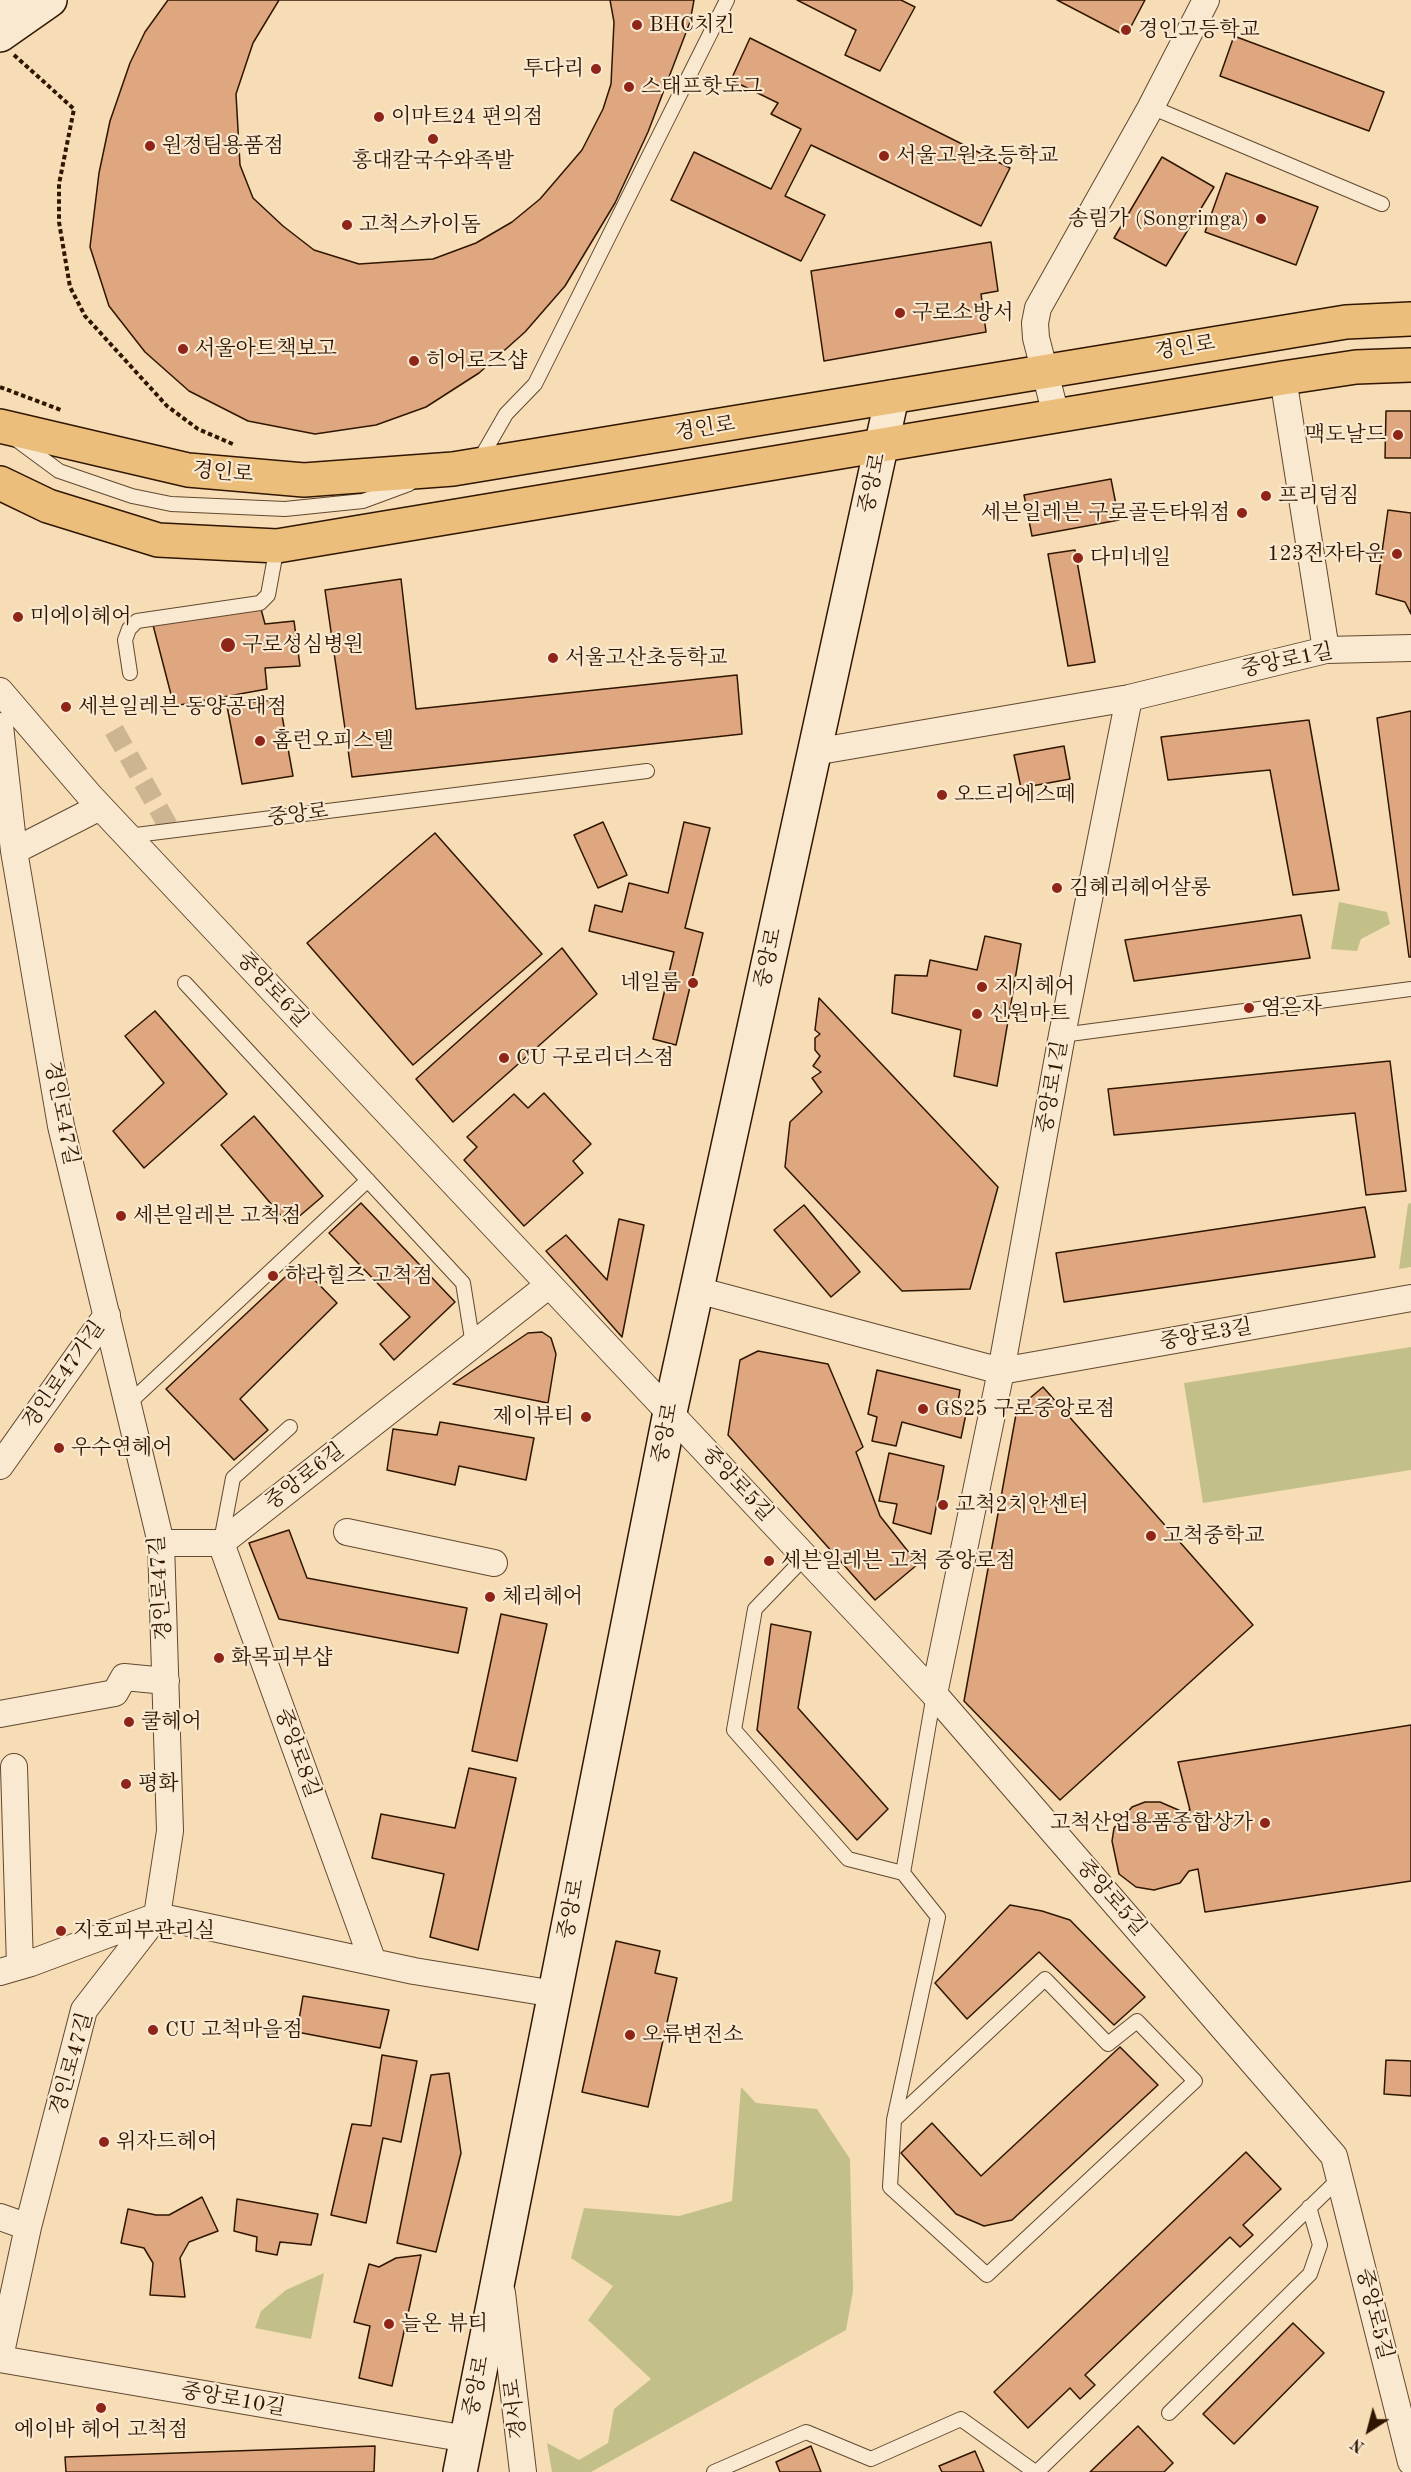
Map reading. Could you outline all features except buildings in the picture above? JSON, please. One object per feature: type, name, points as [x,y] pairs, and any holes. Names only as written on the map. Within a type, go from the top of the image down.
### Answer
[{"type":"main road","points":[[0,5],[7,0]]},
{"type":"main road","points":[[4,42],[50,0]]},
{"type":"main road","name":"경인로","points":[[0,427],[188,470],[304,480],[465,467],[1346,322],[1411,320]]},
{"type":"main road","name":"경인로","points":[[0,483],[48,506],[158,540],[277,546],[1283,378],[1356,367],[1411,364]]},
{"type":"main road","name":"중앙로","points":[[460,2472],[670,1412],[892,398]]},
{"type":"street","points":[[1056,415],[1036,338],[1035,323],[1038,308],[1151,107],[1206,0]]},
{"type":"street","points":[[1283,378],[1326,650]]},
{"type":"street","name":"중앙로1길","points":[[814,752],[1130,698],[1326,650],[1411,648]]},
{"type":"street","name":"중앙로6길","points":[[0,691],[100,807],[670,1412]]},
{"type":"street","name":"중앙로1길","points":[[1001,1371],[1062,1035],[1130,698]]},
{"type":"street","name":"경인로47길","points":[[0,726],[14,851],[61,1126],[161,1544],[171,1831],[157,1916],[84,2010],[28,2227],[0,2358]]},
{"type":"street","points":[[14,851],[100,807]]},
{"type":"street","name":"중앙로6길","points":[[221,1543],[549,1285]]},
{"type":"street","name":"중앙로3길","points":[[697,1290],[1001,1371],[1411,1298]]},
{"type":"street","name":"경인로47가길","points":[[0,1466],[107,1314]]},
{"type":"street","points":[[934,1694],[1001,1371]]},
{"type":"street","name":"중앙로5길","points":[[670,1412],[934,1694],[1334,2156],[1411,2462]]},
{"type":"street","points":[[347,1532],[494,1563]]},
{"type":"street","points":[[161,1544],[221,1543]]},
{"type":"street","name":"중앙로8길","points":[[221,1543],[373,1962]]},
{"type":"street","points":[[0,1714],[115,1693],[124,1677],[166,1681]]},
{"type":"street","points":[[14,1767],[10,1969],[157,1916],[373,1962],[555,1994]]},
{"type":"street","points":[[0,2217],[28,2227]]},
{"type":"street","name":"경서로","points":[[500,2275],[523,2472]]},
{"type":"street","name":"중앙로10길","points":[[0,2358],[467,2439]]},
{"type":"lane","points":[[465,467],[506,414],[535,384],[727,0]]},
{"type":"lane","points":[[1151,107],[1382,204]]},
{"type":"lane","points":[[130,672],[125,640],[129,629],[137,621],[260,603],[268,595],[277,546]]},
{"type":"lane","name":"중앙로","points":[[128,836],[647,771]]},
{"type":"lane","points":[[185,983],[463,1283],[473,1345]]},
{"type":"lane","points":[[1062,1035],[1411,989]]},
{"type":"lane","points":[[128,1404],[368,1180]]},
{"type":"lane","points":[[221,1543],[233,1478],[290,1427]]},
{"type":"lane","points":[[805,1557],[755,1609],[734,1730],[848,1859],[903,1873],[938,1917],[894,2120],[890,2187],[987,2275],[1195,2081],[1137,2021],[1108,2044],[1045,1979],[894,2120]]},
{"type":"lane","points":[[903,1873],[934,1694]]},
{"type":"lane","points":[[714,2472],[806,2432],[872,2458],[962,2419],[1036,2472],[1340,2178]]},
{"type":"lane","points":[[1169,2413],[1310,2274],[1320,2245],[1309,2207]]},
{"type":"path","points":[[4,42],[74,109],[59,184],[59,222],[70,287],[86,316],[166,406],[198,429],[240,448]]},
{"type":"path","points":[[0,387],[71,414]]},
{"type":"shaded area","points":[[1339,902],[1387,912],[1390,924],[1361,939],[1357,951],[1331,949]]},
{"type":"shaded area","points":[[1411,1203],[1411,1267],[1399,1269],[1408,1204]]},
{"type":"shaded area","points":[[1411,1347],[1411,1470],[1203,1503],[1184,1383]]},
{"type":"shaded area","points":[[741,2087],[756,2103],[817,2109],[850,2159],[853,2291],[846,2330],[591,2472],[552,2472],[547,2443],[579,2460],[608,2443],[614,2409],[651,2379],[588,2320],[613,2286],[571,2258],[584,2208],[679,2216],[732,2201]]},
{"type":"shaded area","points":[[324,2273],[311,2339],[255,2328],[261,2311],[286,2290]]},
{"type":"tunnel","points":[[114,730],[171,831]]},
{"type":"place","name":"BHC치킨","points":[[637,25]]},
{"type":"place","name":"경인고등학교","points":[[1126,30]]},
{"type":"place","name":"투다리","points":[[596,69]]},
{"type":"place","name":"스태프핫도그","points":[[629,87]]},
{"type":"place","name":"이마트24 편의점","points":[[379,117]]},
{"type":"place","name":"홍대칼국수와족발","points":[[433,139]]},
{"type":"place","name":"원정팀용품점","points":[[150,146]]},
{"type":"place","name":"서울고원초등학교","points":[[884,156]]},
{"type":"place","name":"송림가 (Songrimga)","points":[[1261,219]]},
{"type":"place","name":"고척스카이돔","points":[[347,225]]},
{"type":"place","name":"구로소방서","points":[[900,313]]},
{"type":"place","name":"서울아트책보고","points":[[183,349]]},
{"type":"place","name":"히어로즈샵","points":[[414,361]]},
{"type":"place","name":"맥도날드","points":[[1398,435]]},
{"type":"place","name":"프리덤짐","points":[[1266,496]]},
{"type":"place","name":"세븐일레븐 구로골든타워점","points":[[1242,513]]},
{"type":"place","name":"123전자타운","points":[[1397,554]]},
{"type":"place","name":"다미네일","points":[[1078,558]]},
{"type":"place","name":"미에이헤어","points":[[18,617]]},
{"type":"place","name":"구로성심병원","points":[[228,645]]},
{"type":"place","name":"서울고산초등학교","points":[[553,658]]},
{"type":"place","name":"세븐일레븐 동양공대점","points":[[66,707]]},
{"type":"place","name":"홈런오피스텔","points":[[260,741]]},
{"type":"place","name":"오드리에스떼","points":[[942,795]]},
{"type":"place","name":"김혜리헤어살롱","points":[[1057,888]]},
{"type":"place","name":"네일룸","points":[[693,983]]},
{"type":"place","name":"지지헤어","points":[[982,987]]},
{"type":"place","name":"염은자","points":[[1249,1008]]},
{"type":"place","name":"신원마트","points":[[977,1014]]},
{"type":"place","name":"CU 구로리더스점","points":[[504,1058]]},
{"type":"place","name":"세븐일레븐 고척점","points":[[121,1216]]},
{"type":"place","name":"하라힐즈 고척점","points":[[273,1276]]},
{"type":"place","name":"GS25 구로중앙로점","points":[[923,1409]]},
{"type":"place","name":"제이뷰티","points":[[586,1417]]},
{"type":"place","name":"우수연헤어","points":[[59,1448]]},
{"type":"place","name":"고척2치안센터","points":[[943,1505]]},
{"type":"place","name":"고척중학교","points":[[1151,1536]]},
{"type":"place","name":"세븐일레븐 고척 중앙로점","points":[[769,1561]]},
{"type":"place","name":"체리헤어","points":[[490,1597]]},
{"type":"place","name":"화목피부샵","points":[[219,1658]]},
{"type":"place","name":"쿨헤어","points":[[129,1722]]},
{"type":"place","name":"평화","points":[[126,1784]]},
{"type":"place","name":"고척산업용품종합상가","points":[[1265,1823]]},
{"type":"place","name":"지호피부관리실","points":[[61,1931]]},
{"type":"place","name":"CU 고척마을점","points":[[153,2030]]},
{"type":"place","name":"오류변전소","points":[[630,2035]]},
{"type":"place","name":"위자드헤어","points":[[104,2142]]},
{"type":"place","name":"늘온 뷰티","points":[[389,2324]]},
{"type":"place","name":"에이바 헤어 고척점","points":[[101,2408]]}]
